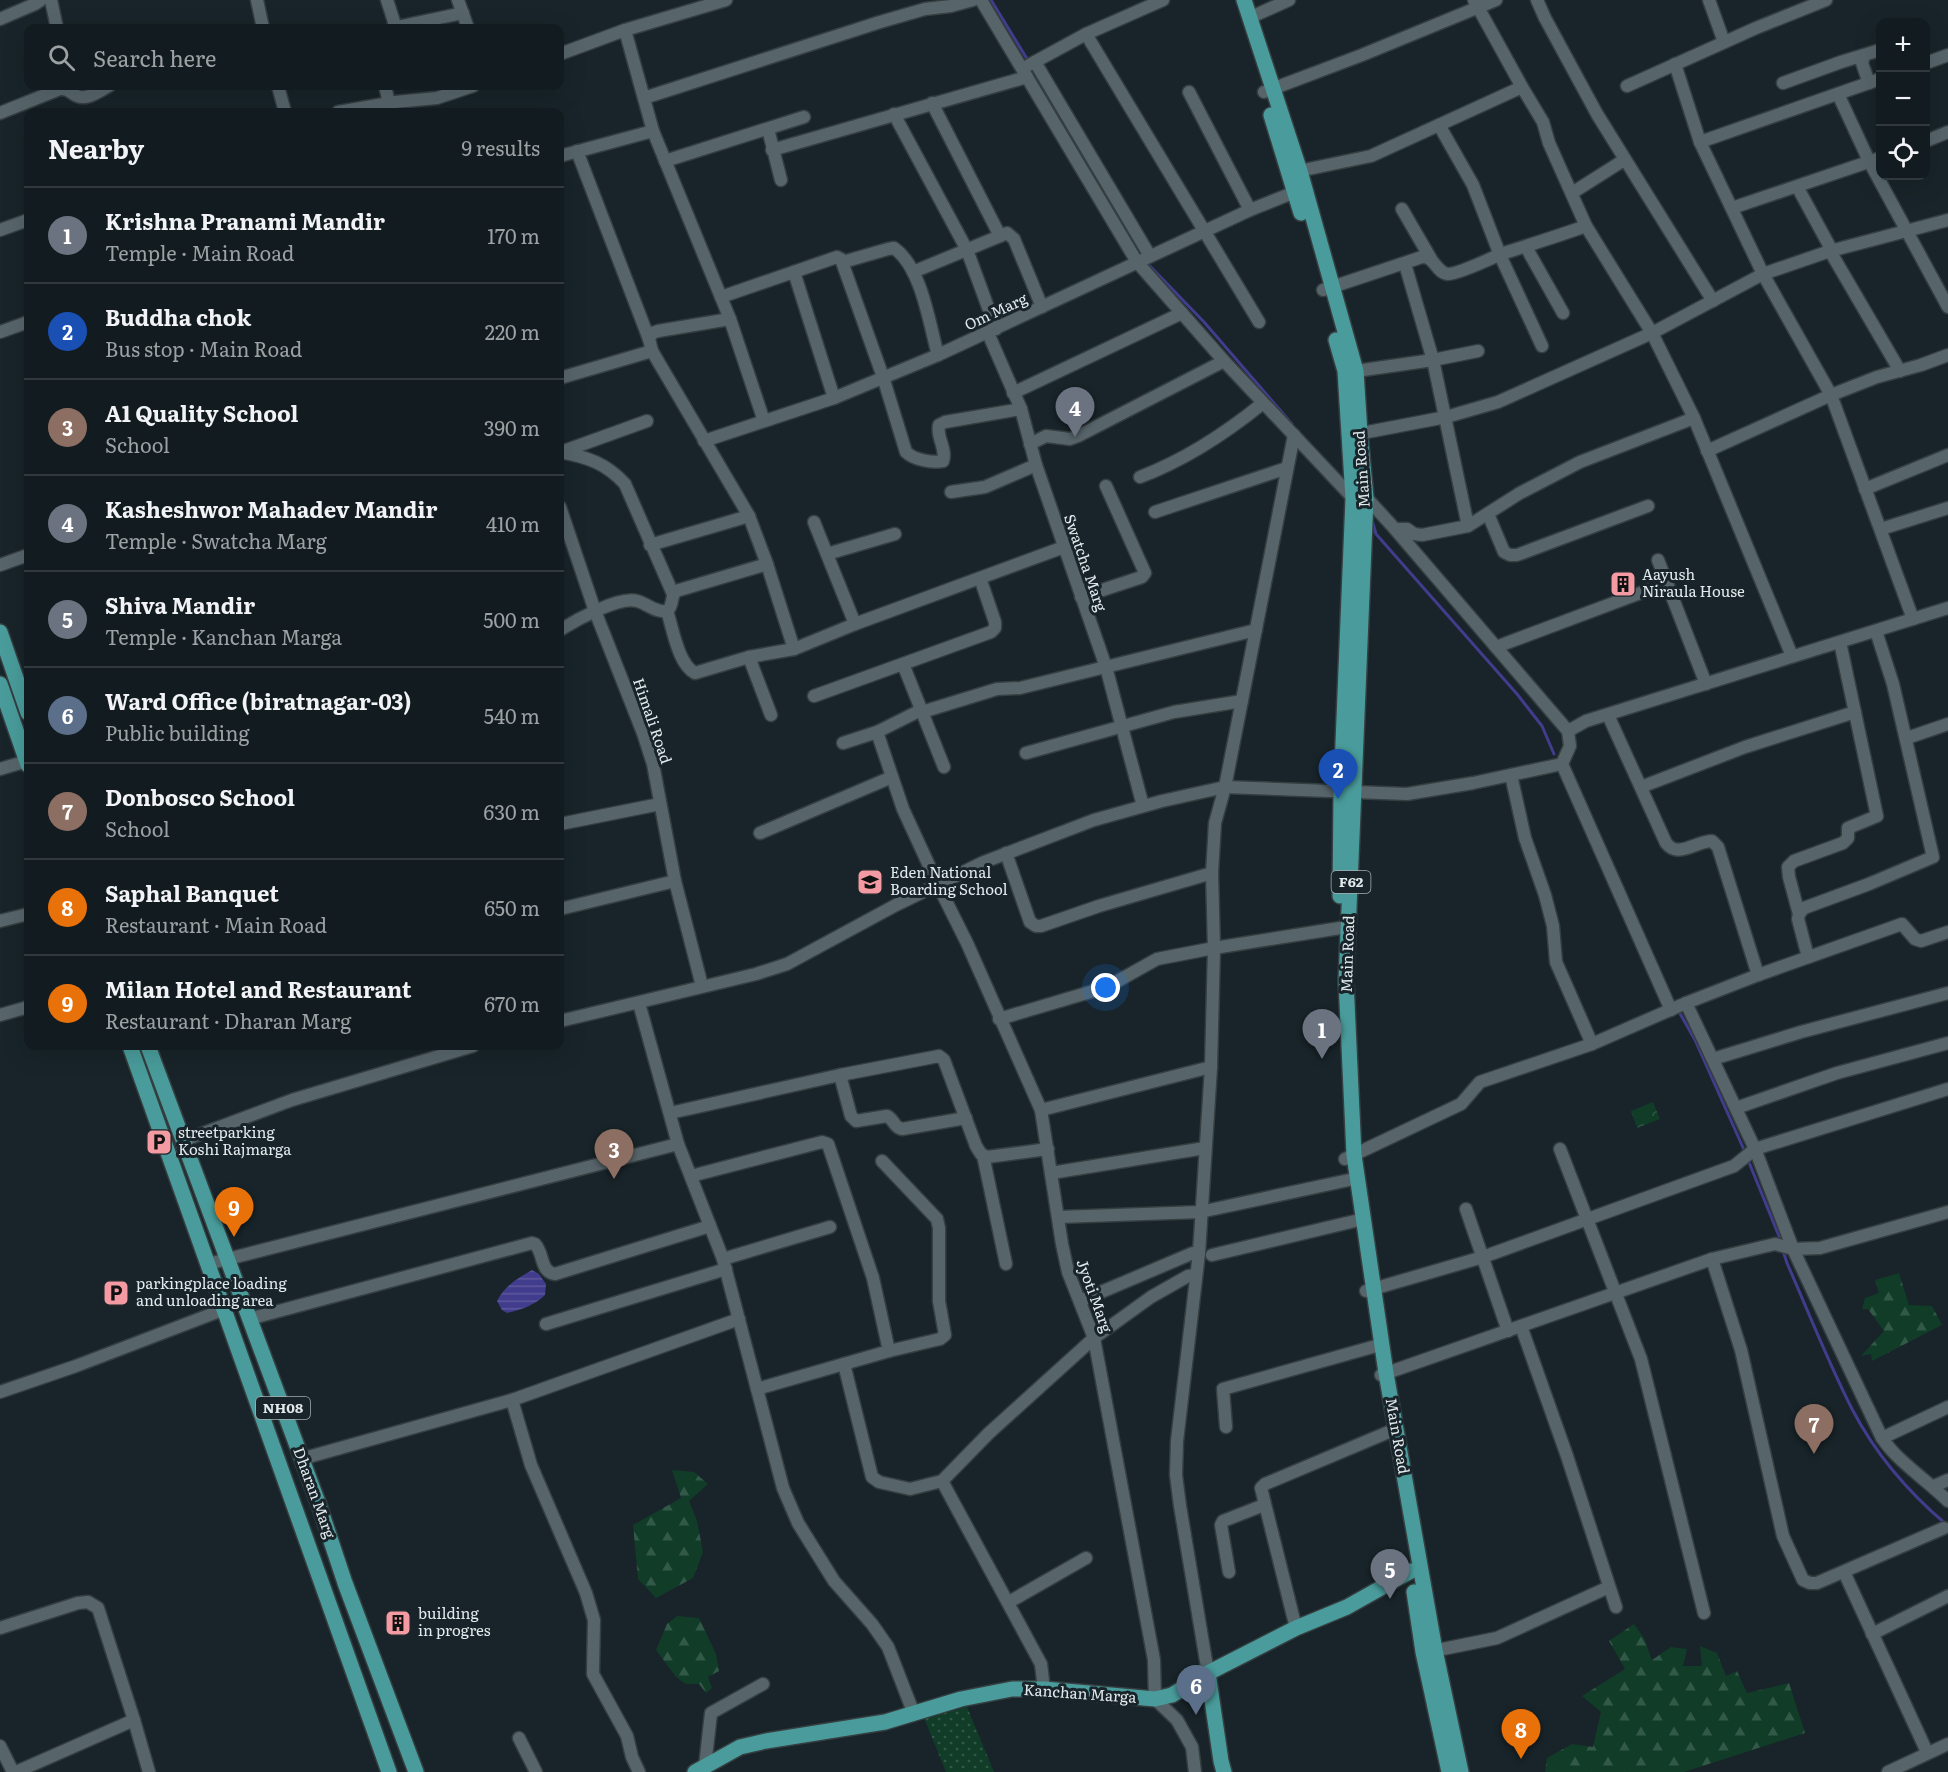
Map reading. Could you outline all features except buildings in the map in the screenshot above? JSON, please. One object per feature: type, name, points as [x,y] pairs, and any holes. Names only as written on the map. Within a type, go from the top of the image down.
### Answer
[{"type":"main road","name":"Main Road","points":[[1233,0],[1268,90],[1295,172],[1327,289],[1345,371],[1354,434],[1360,498],[1340,928],[1339,1057],[1350,1157],[1370,1291],[1449,1772]]},
{"type":"main road","name":"Main Road","points":[[1244,0],[1268,90]]},
{"type":"main road","name":"Main Road","points":[[1295,172],[1295,192],[1356,371],[1351,481],[1360,498]]},
{"type":"main road","points":[[0,632],[24,701]]},
{"type":"main road","points":[[0,684],[24,752]]},
{"type":"main road","name":"Main Road","points":[[1347,792],[1346,981],[1350,1157],[1348,1180],[1370,1291],[1376,1346],[1383,1374],[1411,1571],[1429,1651],[1461,1772]]},
{"type":"main road","name":"Dharan Marg","points":[[131,1050],[389,1772]]},
{"type":"main road","name":"Dharan Marg","points":[[149,1050],[416,1772]]},
{"type":"main road","name":"Kanchan Marga","points":[[700,1769],[740,1747],[885,1722],[961,1699],[1012,1689],[1044,1689],[1155,1700],[1172,1695],[1208,1673],[1296,1628],[1347,1607],[1411,1571]]},
{"type":"main road","points":[[1208,1673],[1224,1772]]},
{"type":"street","points":[[0,19],[41,0]]},
{"type":"street","points":[[51,0],[56,24]]},
{"type":"street","points":[[257,0],[262,24]]},
{"type":"street","points":[[387,0],[393,24]]},
{"type":"street","points":[[458,0],[467,24]]},
{"type":"street","points":[[564,53],[625,30],[726,0]]},
{"type":"street","points":[[644,98],[880,22],[925,9],[951,6],[973,0]]},
{"type":"street","points":[[981,0],[1150,256]]},
{"type":"street","points":[[772,150],[932,103],[1028,68],[1086,34],[1163,0]]},
{"type":"street","points":[[1249,18],[1289,0]]},
{"type":"street","points":[[1268,90],[1362,55],[1476,3],[1496,0]]},
{"type":"street","points":[[1537,0],[1624,160],[1713,301]]},
{"type":"street","points":[[1709,0],[1724,42]]},
{"type":"street","points":[[1627,86],[1724,42],[1826,0]]},
{"type":"street","points":[[1476,3],[1543,122],[1586,226],[1652,333],[1694,418],[1792,656]]},
{"type":"street","points":[[412,24],[463,13]]},
{"type":"street","points":[[625,30],[653,131],[730,319],[764,421]]},
{"type":"street","points":[[1086,34],[1259,322]]},
{"type":"street","points":[[1783,83],[1876,52]]},
{"type":"street","points":[[1930,62],[1948,55]]},
{"type":"street","points":[[1700,142],[1875,81],[1862,63],[1864,56]]},
{"type":"street","points":[[1675,64],[1700,142],[1731,208],[1763,274],[1831,395],[1913,619]]},
{"type":"street","points":[[1028,68],[1137,262],[1263,403],[1395,529],[1568,731],[1570,746],[1562,764],[1671,1010]]},
{"type":"street","points":[[1295,172],[1371,156],[1522,87]]},
{"type":"street","points":[[0,113],[58,90]]},
{"type":"street","points":[[72,90],[77,96],[86,97],[101,90]]},
{"type":"street","points":[[279,90],[284,108]]},
{"type":"street","points":[[386,90],[389,103]]},
{"type":"street","points":[[361,108],[437,98],[461,90]]},
{"type":"street","points":[[1189,92],[1250,210]]},
{"type":"street","points":[[1838,94],[1875,160],[1906,231],[1948,307]]},
{"type":"street","points":[[932,103],[1000,236]]},
{"type":"street","name":"Swatcha Marg","points":[[894,114],[967,250],[1013,393],[1021,409],[1029,444],[1106,667],[1143,806]]},
{"type":"street","points":[[665,161],[804,117]]},
{"type":"street","points":[[1439,125],[1473,185],[1500,255],[1542,346]]},
{"type":"street","points":[[768,129],[781,180]]},
{"type":"street","points":[[564,155],[653,131]]},
{"type":"street","points":[[1930,139],[1948,132]]},
{"type":"street","points":[[577,151],[651,345],[749,516],[794,649]]},
{"type":"street","points":[[1572,193],[1624,160]]},
{"type":"street","points":[[1731,208],[1875,160]]},
{"type":"street","points":[[1800,186],[1799,190],[1830,247],[1830,251],[1900,371]]},
{"type":"street","name":"Om Marg","points":[[704,441],[834,398],[938,355],[1250,210],[1295,192]]},
{"type":"street","points":[[1402,209],[1431,259],[1441,271],[1452,274],[1586,226]]},
{"type":"street","points":[[1354,434],[1446,417],[1498,402],[1652,333],[1763,274],[1830,251],[1948,220]]},
{"type":"street","points":[[0,230],[24,221]]},
{"type":"street","points":[[913,272],[1007,233],[1014,239],[1042,307]]},
{"type":"street","points":[[1526,247],[1563,313]]},
{"type":"street","points":[[843,262],[894,248],[899,251],[917,279],[938,355]]},
{"type":"street","points":[[721,297],[837,257],[843,262],[906,452],[911,457],[943,461],[939,424],[1021,409]]},
{"type":"street","points":[[1327,289],[1422,257],[1431,259]]},
{"type":"street","points":[[1405,264],[1433,360],[1468,526]]},
{"type":"street","points":[[794,272],[834,398]]},
{"type":"street","points":[[1013,393],[1182,313]]},
{"type":"street","points":[[651,345],[652,333],[658,331],[730,319]]},
{"type":"street","points":[[0,332],[24,323]]},
{"type":"street","points":[[564,377],[651,345]]},
{"type":"street","points":[[1356,371],[1478,351]]},
{"type":"street","points":[[1707,451],[1877,376],[1948,356]]},
{"type":"street","points":[[1029,444],[1046,436],[1070,439],[1078,436],[1224,361]]},
{"type":"street","points":[[1140,477],[1157,471],[1235,426],[1263,403]]},
{"type":"street","points":[[1395,529],[1407,529],[1414,534],[1422,535],[1468,526],[1520,493],[1580,462],[1694,418]]},
{"type":"street","points":[[564,451],[647,421]]},
{"type":"street","points":[[1208,1673],[1179,1506],[1176,1475],[1177,1441],[1199,1252],[1211,1067],[1214,948],[1212,873],[1215,823],[1225,787],[1294,435]]},
{"type":"street","points":[[564,453],[587,458],[614,472],[625,484],[673,594],[671,607],[667,611],[660,612],[630,600],[595,611],[564,628]]},
{"type":"street","points":[[1865,489],[1948,454]]},
{"type":"street","points":[[951,492],[985,487],[1036,465]]},
{"type":"street","points":[[1155,512],[1287,468]]},
{"type":"street","points":[[1081,597],[1142,577],[1145,573],[1106,486]]},
{"type":"street","points":[[1488,514],[1504,552],[1517,555],[1648,506]]},
{"type":"street","points":[[1881,529],[1948,508]]},
{"type":"street","points":[[650,544],[749,516]]},
{"type":"street","name":"Himali Road","points":[[564,519],[595,611],[653,764],[675,881],[702,986]]},
{"type":"street","points":[[814,522],[855,624]]},
{"type":"street","points":[[827,554],[895,534]]},
{"type":"street","points":[[667,611],[682,659],[688,669],[695,673],[749,657],[794,649],[855,624],[1064,547]]},
{"type":"street","points":[[0,565],[24,556]]},
{"type":"street","points":[[1658,560],[1706,684]]},
{"type":"street","points":[[673,594],[679,590],[767,564]]},
{"type":"street","points":[[814,696],[993,630],[995,622],[980,578]]},
{"type":"street","points":[[1496,647],[1667,583]]},
{"type":"street","points":[[1568,731],[1586,721],[1948,608]]},
{"type":"street","points":[[843,743],[877,732],[922,711],[997,689],[1020,688],[1256,630]]},
{"type":"street","points":[[1799,914],[1804,909],[1933,857],[1907,738],[1876,631]]},
{"type":"street","points":[[1808,957],[1788,867],[1794,861],[1843,843],[1848,838],[1848,828],[1877,816],[1840,642]]},
{"type":"street","points":[[749,657],[771,715]]},
{"type":"street","points":[[903,663],[944,767]]},
{"type":"street","points":[[1026,753],[1174,712],[1242,701]]},
{"type":"street","points":[[1641,787],[1745,747],[1855,712]]},
{"type":"street","points":[[1608,715],[1666,843],[1671,849],[1677,851],[1705,841],[1712,841],[1718,847],[1758,975]]},
{"type":"street","points":[[1907,738],[1948,724]]},
{"type":"street","name":"Jyoti Marg","points":[[877,732],[903,809],[967,943],[1041,1110],[1068,1272],[1094,1338],[1154,1660],[1155,1700]]},
{"type":"street","points":[[0,769],[24,764]]},
{"type":"street","points":[[564,1020],[756,974],[787,964],[984,861],[1094,820],[1143,806],[1225,787],[1407,794],[1562,764]]},
{"type":"street","points":[[1511,775],[1525,838],[1553,926],[1556,962],[1592,1044]]},
{"type":"street","points":[[760,833],[892,777]]},
{"type":"street","points":[[564,824],[660,804]]},
{"type":"street","points":[[1006,853],[1030,922],[1036,926],[1212,873]]},
{"type":"street","points":[[564,908],[675,881]]},
{"type":"street","points":[[0,921],[24,916]]},
{"type":"street","points":[[1350,1157],[1461,1104],[1480,1082],[1592,1044],[1758,975],[1902,924],[1914,939],[1921,941],[1948,932]]},
{"type":"street","points":[[999,1018],[1107,987],[1157,959],[1340,928]]},
{"type":"street","points":[[1713,1059],[1801,1032],[1948,993]]},
{"type":"street","points":[[639,1003],[678,1144],[724,1264],[783,1488],[798,1523],[834,1581],[872,1624],[888,1647],[915,1714]]},
{"type":"street","points":[[1686,1003],[1755,1149],[1793,1250],[1882,1438],[1888,1447],[1948,1501]]},
{"type":"street","points":[[0,1016],[24,1008]]},
{"type":"street","points":[[1736,1108],[1837,1073],[1948,1043]]},
{"type":"street","points":[[182,1141],[292,1100],[460,1050]]},
{"type":"street","points":[[670,1113],[840,1075],[941,1056],[947,1066],[976,1146],[983,1155],[1006,1264]]},
{"type":"street","points":[[1041,1110],[1211,1067]]},
{"type":"street","points":[[840,1075],[850,1116],[856,1121],[887,1116],[902,1129],[966,1118]]},
{"type":"street","points":[[1370,1291],[1483,1257],[1737,1165],[1755,1149],[1948,1089]]},
{"type":"street","points":[[691,1176],[822,1142],[828,1144],[873,1278],[889,1351]]},
{"type":"street","points":[[208,1264],[678,1144]]},
{"type":"street","points":[[1051,1173],[1205,1148]]},
{"type":"street","points":[[983,1155],[987,1157],[1048,1149]]},
{"type":"street","points":[[1560,1149],[1641,1359],[1704,1613]]},
{"type":"street","points":[[757,1389],[889,1351],[940,1339],[946,1333],[939,1301],[937,1219],[882,1161]]},
{"type":"street","points":[[1059,1217],[1200,1212],[1348,1180]]},
{"type":"street","points":[[1466,1209],[1508,1331]]},
{"type":"street","points":[[1383,1374],[1712,1259],[1775,1244],[1793,1250],[1820,1248],[1948,1212]]},
{"type":"street","points":[[1212,1255],[1355,1221]]},
{"type":"street","points":[[249,1319],[532,1244],[539,1248],[546,1270],[555,1274],[710,1226]]},
{"type":"street","points":[[546,1324],[830,1227]]},
{"type":"street","points":[[1080,1301],[1199,1252]]},
{"type":"street","points":[[1712,1259],[1741,1350],[1783,1536],[1803,1580],[1817,1583],[1944,1528]]},
{"type":"street","points":[[844,1364],[860,1425],[868,1469],[872,1477],[879,1482],[910,1490],[942,1481],[989,1433],[1094,1338],[1151,1297],[1188,1276],[1196,1275]]},
{"type":"street","points":[[0,1392],[76,1366],[225,1309]]},
{"type":"street","points":[[302,1459],[512,1400],[739,1320]]},
{"type":"street","points":[[1521,1326],[1567,1456],[1616,1607]]},
{"type":"street","points":[[1226,1427],[1223,1389],[1376,1346]]},
{"type":"street","points":[[512,1400],[531,1465],[586,1593],[594,1620],[593,1674],[627,1736],[632,1757],[639,1772]]},
{"type":"street","points":[[1882,1438],[1948,1407]]},
{"type":"street","points":[[1296,1628],[1261,1488],[1265,1484],[1391,1431]]},
{"type":"street","points":[[1934,1486],[1948,1480]]},
{"type":"street","points":[[942,1481],[1041,1664],[1044,1689]]},
{"type":"street","points":[[1229,1572],[1221,1525],[1223,1521],[1264,1505]]},
{"type":"street","points":[[1009,1602],[1086,1558]]},
{"type":"street","points":[[1844,1572],[1927,1752]]},
{"type":"street","points":[[1429,1651],[1497,1638],[1610,1587]]},
{"type":"street","points":[[1872,1634],[1948,1596]]},
{"type":"street","points":[[0,1628],[78,1603],[92,1604],[100,1612],[149,1772]]},
{"type":"street","points":[[700,1769],[711,1713],[763,1684]]},
{"type":"street","points":[[1155,1700],[1177,1720],[1192,1747],[1195,1772]]},
{"type":"street","points":[[0,1746],[15,1772],[134,1720]]},
{"type":"street","points":[[519,1738],[536,1772]]},
{"type":"street","points":[[1888,1772],[1927,1752],[1947,1746]]},
{"type":"green space","points":[[1653,1102],[1660,1119],[1637,1128],[1631,1111]]},
{"type":"green space","points":[[1899,1273],[1909,1305],[1932,1306],[1942,1325],[1872,1361],[1871,1354],[1861,1356],[1884,1331],[1868,1309],[1862,1309],[1865,1298],[1879,1293],[1875,1280]]},
{"type":"green space","points":[[672,1470],[694,1472],[708,1484],[689,1501],[697,1521],[703,1552],[693,1578],[656,1598],[638,1579],[633,1525],[681,1498]]},
{"type":"green space","points":[[677,1616],[699,1618],[716,1654],[719,1671],[708,1677],[712,1688],[706,1693],[699,1684],[686,1684],[676,1677],[656,1650],[667,1624]]},
{"type":"green space","points":[[1634,1624],[1644,1638],[1652,1660],[1671,1647],[1687,1649],[1683,1666],[1702,1666],[1700,1646],[1717,1653],[1726,1676],[1737,1671],[1747,1693],[1789,1683],[1805,1733],[1684,1772],[1545,1772],[1547,1758],[1572,1744],[1593,1747],[1601,1712],[1582,1696],[1625,1669],[1609,1641]]},
{"type":"green space","points":[[967,1707],[994,1772],[946,1772],[924,1718]]},
{"type":"shaded area","points":[[532,1270],[539,1274],[546,1284],[545,1295],[523,1309],[507,1313],[502,1310],[497,1301],[504,1291]]},
{"type":"waterway","points":[[991,0],[1029,62]]},
{"type":"waterway","points":[[1044,89],[1083,159]]},
{"type":"waterway","points":[[1129,237],[1138,248]]},
{"type":"waterway","points":[[1147,263],[1204,322],[1292,424]]},
{"type":"waterway","points":[[1372,520],[1376,534],[1517,694],[1542,726],[1554,754]]},
{"type":"waterway","points":[[1678,1010],[1695,1040],[1745,1152]]},
{"type":"waterway","points":[[1748,1160],[1781,1241]]},
{"type":"waterway","points":[[1783,1251],[1826,1355],[1861,1425],[1894,1472],[1919,1500],[1947,1525]]},
{"type":"place","name":"Kasheshwor Mahadev Mandir","points":[[1075,437]]},
{"type":"place","name":"Aayush Niraula House","points":[[1623,584]]},
{"type":"place","name":"Buddha chok","points":[[1338,799]]},
{"type":"place","name":"Eden National Boarding School","points":[[870,882]]},
{"type":"place","name":"Krishna Pranami Mandir","points":[[1322,1059]]},
{"type":"place","name":"streetparking Koshi Rajmarga","points":[[159,1142]]},
{"type":"place","name":"A1 Quality School","points":[[614,1179]]},
{"type":"place","name":"Milan Hotel and Restaurant","points":[[234,1237]]},
{"type":"place","name":"parkingplace loading and unloading area","points":[[116,1293]]},
{"type":"place","name":"Donbosco School","points":[[1814,1454]]},
{"type":"place","name":"Shiva Mandir","points":[[1390,1599]]},
{"type":"place","name":"building in progres","points":[[398,1623]]},
{"type":"place","name":"Ward Office (biratnagar-03)","points":[[1196,1715]]},
{"type":"place","name":"Saphal Banquet","points":[[1521,1759]]}]
